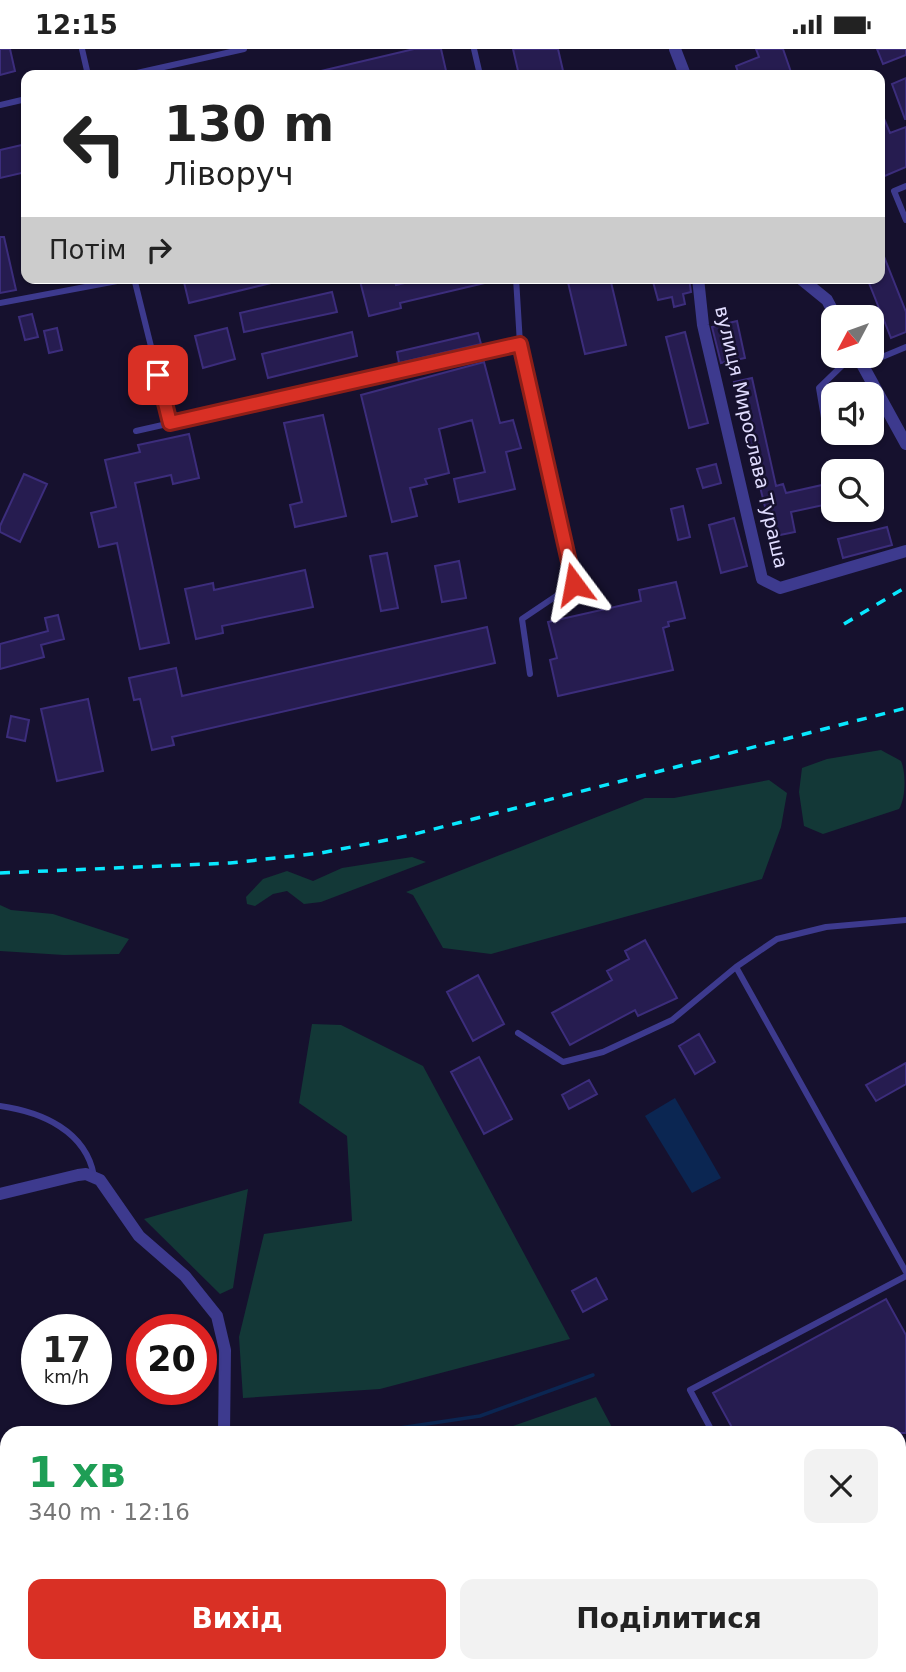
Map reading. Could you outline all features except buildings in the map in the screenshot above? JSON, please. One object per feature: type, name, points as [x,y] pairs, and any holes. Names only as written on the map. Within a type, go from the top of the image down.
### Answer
[{"type":"street","points":[[675,49],[683,70]]},
{"type":"street","name":"вулиця Мирослава Тураша","points":[[699,284],[703,325],[762,579],[780,588],[906,551]]},
{"type":"street","points":[[807,284],[830,305]]},
{"type":"street","points":[[863,368],[906,444]]},
{"type":"street","points":[[0,1194],[78,1175],[94,1176],[139,1236],[185,1276],[217,1316],[225,1350],[224,1426]]},
{"type":"lane","points":[[82,49],[87,70]]},
{"type":"lane","points":[[150,70],[244,49]]},
{"type":"lane","points":[[474,49],[479,70]]},
{"type":"lane","points":[[0,105],[21,100]]},
{"type":"lane","points":[[906,186],[894,191],[906,220]]},
{"type":"lane","points":[[0,303],[102,284]]},
{"type":"lane","points":[[135,284],[170,423]]},
{"type":"lane","points":[[516,284],[520,344],[574,584],[522,619],[530,674]]},
{"type":"lane","points":[[136,431],[520,344]]},
{"type":"lane","points":[[884,352],[906,347]]},
{"type":"lane","points":[[827,382],[846,368]]},
{"type":"lane","points":[[519,1033],[563,1062],[603,1052],[672,1020],[736,967],[777,939],[826,927],[906,920]]},
{"type":"lane","points":[[709,1426],[690,1390],[906,1274],[736,967]]},
{"type":"lane","points":[[0,1106],[32,1111],[69,1134],[91,1158],[94,1176]]},
{"type":"green space","points":[[881,750],[901,761],[903,766],[904,792],[899,809],[823,834],[804,826],[799,792],[802,768],[827,759]]},
{"type":"green space","points":[[769,780],[787,793],[781,827],[762,879],[491,954],[443,948],[413,895],[406,892],[645,798],[674,798]]},
{"type":"green space","points":[[412,857],[426,862],[321,902],[304,904],[287,891],[273,894],[255,906],[247,904],[246,897],[263,879],[287,871],[313,881],[342,868]]},
{"type":"green space","points":[[0,905],[11,910],[53,914],[129,939],[119,954],[64,955],[0,951]]},
{"type":"green space","points":[[312,1024],[341,1025],[423,1066],[570,1339],[380,1389],[243,1398],[239,1337],[264,1234],[352,1221],[347,1136],[299,1103]]},
{"type":"green space","points":[[248,1189],[233,1288],[220,1294],[144,1219]]},
{"type":"green space","points":[[596,1397],[611,1426],[513,1426]]},
{"type":"water","points":[[675,1098],[721,1178],[692,1193],[645,1116]]},
{"type":"waterway","points":[[413,1426],[480,1416],[593,1375]]},
{"type":"railway","points":[[844,624],[906,587]]},
{"type":"railway","points":[[0,873],[230,863],[321,853],[407,836],[906,708]]},
{"type":"route","points":[[158,375],[170,423],[520,344],[574,584]]}]
